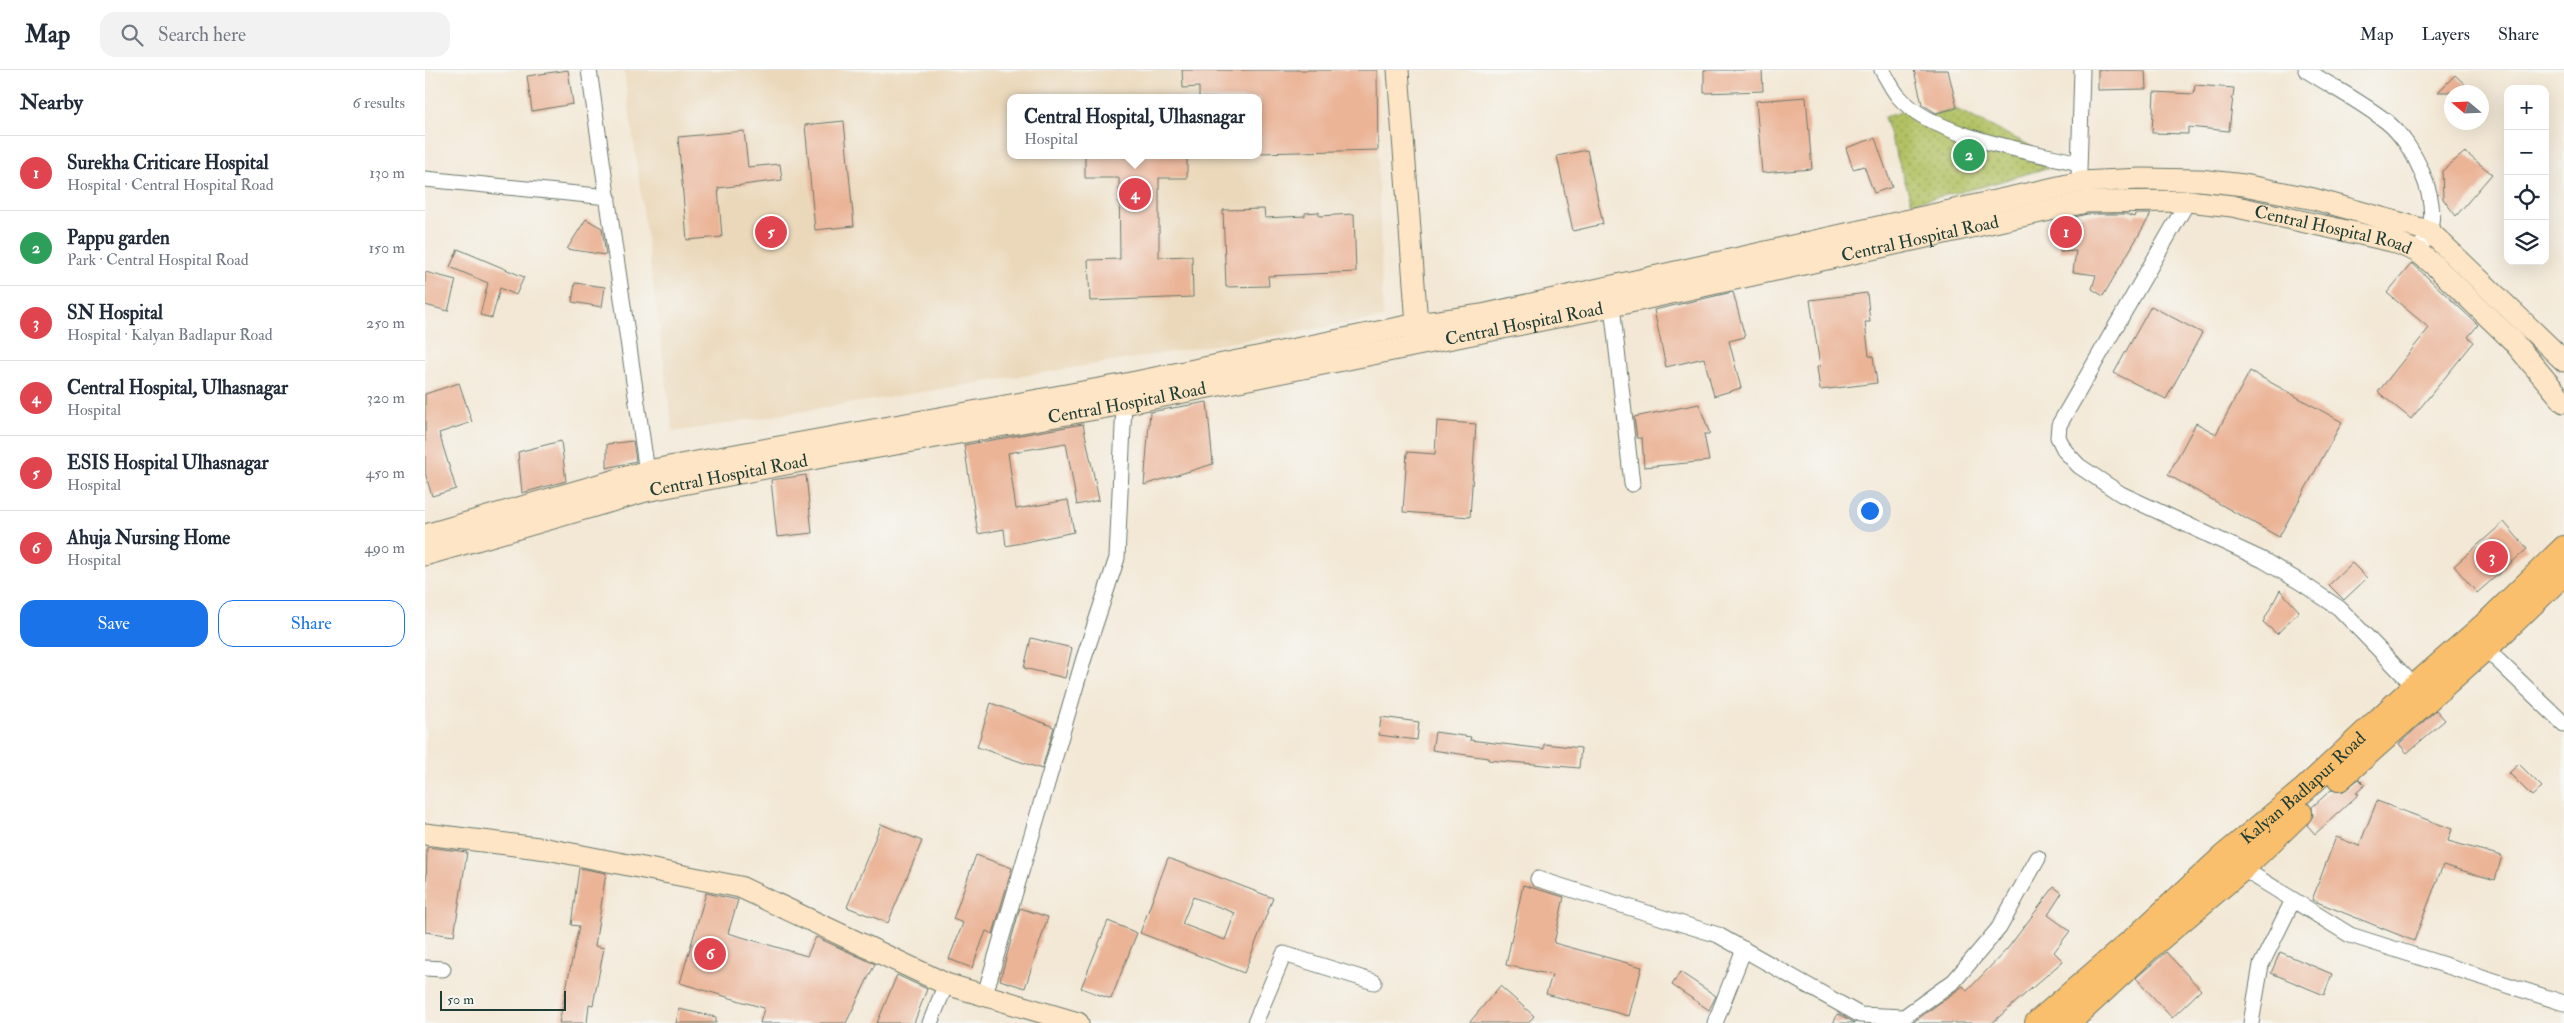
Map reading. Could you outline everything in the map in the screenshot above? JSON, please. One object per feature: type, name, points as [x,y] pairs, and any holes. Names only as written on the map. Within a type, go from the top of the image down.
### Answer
[{"type":"main road","name":"Kalyan Badlapur Road","points":[[2037,1023],[2140,934],[2233,863],[2281,830],[2422,693],[2488,622],[2564,548]]},
{"type":"main road","name":"Kalyan Badlapur Road","points":[[2422,693],[2485,648],[2564,573]]},
{"type":"main road","name":"Kalyan Badlapur Road","points":[[2068,1023],[2151,946],[2233,863]]},
{"type":"street","points":[[589,70],[649,481]]},
{"type":"street","points":[[1398,70],[1417,324],[1422,344]]},
{"type":"street","points":[[1882,70],[1898,97],[1935,124],[1979,139],[2082,182],[2082,70]]},
{"type":"street","points":[[2306,70],[2387,122],[2408,144],[2425,178],[2431,214],[2429,231],[2418,252]]},
{"type":"street","points":[[425,179],[608,197]]},
{"type":"street","name":"Central Hospital Road","points":[[425,534],[649,481],[1123,395],[1422,344],[1611,296],[2082,182],[2200,180],[2244,185],[2314,199],[2429,231],[2564,360]]},
{"type":"street","name":"Central Hospital Road","points":[[2082,182],[2188,201],[2232,206],[2392,241],[2418,252],[2434,265],[2511,340],[2564,402]]},
{"type":"street","points":[[2188,201],[2059,425],[2058,437],[2065,451],[2079,466],[2121,494],[2263,560],[2339,608],[2422,693]]},
{"type":"street","points":[[1611,296],[1632,484]]},
{"type":"street","name":"Central Hospital Road","points":[[1123,395],[1417,324],[1611,296]]},
{"type":"street","points":[[985,994],[1084,658],[1117,558],[1123,395]]},
{"type":"street","name":"Central Hospital Road","points":[[425,555],[649,481]]},
{"type":"street","points":[[2485,648],[2564,724]]},
{"type":"street","points":[[425,834],[547,849],[740,887],[946,984],[1078,1023]]},
{"type":"street","points":[[1538,879],[1718,935],[1860,1014],[1905,1017],[1955,981],[1999,928],[2038,858]]},
{"type":"street","points":[[2233,863],[2350,934],[2564,1003]]},
{"type":"street","points":[[2251,1023],[2261,964],[2293,900]]},
{"type":"street","points":[[1715,1023],[1745,949]]},
{"type":"street","points":[[1255,1023],[1284,954],[1374,982]]},
{"type":"street","points":[[425,968],[443,969]]},
{"type":"street","points":[[930,1023],[946,984]]},
{"type":"shaded area","points":[[624,70],[1375,70],[1383,318],[673,432]]},
{"type":"green space","points":[[1920,107],[1923,118],[1956,109],[2027,144],[2057,165],[1981,187],[1912,203],[1884,117]]},
{"type":"building","points":[[568,70],[573,104],[532,111],[527,76]]},
{"type":"building","points":[[1182,70],[1377,70],[1378,150],[1262,153],[1262,94],[1199,94],[1199,87],[1183,88]]},
{"type":"building","points":[[1704,70],[1762,70],[1763,91],[1704,93]]},
{"type":"building","points":[[1914,70],[1948,70],[1957,108],[1936,113],[1922,104]]},
{"type":"building","points":[[2098,70],[2145,70],[2146,89],[2098,90]]},
{"type":"building","points":[[2455,75],[2466,85],[2445,85]]},
{"type":"building","points":[[2195,85],[2234,88],[2229,131],[2188,127],[2188,134],[2152,133],[2154,92],[2194,94]]},
{"type":"building","points":[[2444,86],[2444,92],[2438,92]]},
{"type":"building","points":[[1806,97],[1812,169],[1762,173],[1756,101]]},
{"type":"building","points":[[844,121],[854,226],[815,230],[805,125]]},
{"type":"building","points":[[744,131],[748,167],[780,164],[782,180],[718,188],[722,237],[687,240],[678,137]]},
{"type":"building","points":[[1875,138],[1892,187],[1874,193],[1864,166],[1853,169],[1846,148]]},
{"type":"building","points":[[1587,150],[1603,224],[1573,231],[1557,156]]},
{"type":"building","points":[[2465,152],[2492,174],[2456,216],[2443,199],[2442,171]]},
{"type":"building","points":[[1085,159],[1187,159],[1187,178],[1159,178],[1159,257],[1192,256],[1193,297],[1090,301],[1088,260],[1120,259],[1119,178],[1085,178]]},
{"type":"building","points":[[1264,209],[1265,218],[1305,216],[1305,213],[1319,212],[1319,216],[1354,214],[1356,272],[1268,276],[1269,286],[1226,287],[1223,210]]},
{"type":"building","points":[[2087,214],[2126,214],[2134,217],[2135,214],[2151,214],[2103,296],[2092,289],[2096,275],[2073,272],[2076,251],[2060,252],[2059,221]]},
{"type":"building","points":[[586,219],[602,228],[606,255],[567,249]]},
{"type":"building","points":[[458,249],[524,277],[516,295],[500,288],[492,318],[480,315],[488,283],[450,267]]},
{"type":"building","points":[[2412,263],[2478,325],[2468,337],[2474,342],[2411,419],[2378,392],[2429,328],[2387,293]]},
{"type":"building","points":[[425,272],[456,280],[448,311],[425,305]]},
{"type":"building","points":[[575,283],[605,287],[602,307],[572,302]]},
{"type":"building","points":[[1733,292],[1745,337],[1729,341],[1741,388],[1714,396],[1704,358],[1666,367],[1654,310]]},
{"type":"building","points":[[1867,293],[1870,322],[1865,322],[1869,356],[1873,356],[1877,383],[1820,390],[1817,367],[1820,366],[1810,300]]},
{"type":"building","points":[[2151,306],[2202,333],[2166,399],[2114,373]]},
{"type":"building","points":[[2250,371],[2342,422],[2279,537],[2168,475],[2196,423],[2216,434]]},
{"type":"building","points":[[459,383],[472,422],[439,433],[456,489],[432,496],[425,473],[425,394]]},
{"type":"building","points":[[1207,402],[1213,464],[1144,485],[1150,412]]},
{"type":"building","points":[[1699,404],[1710,434],[1704,434],[1709,461],[1644,467],[1642,438],[1637,438],[1634,417]]},
{"type":"building","points":[[1437,421],[1476,424],[1470,517],[1403,512],[1407,452],[1435,454]]},
{"type":"building","points":[[1083,424],[1099,500],[1077,505],[1066,443],[1008,453],[1016,509],[1068,500],[1074,532],[1006,546],[1004,529],[978,534],[964,445]]},
{"type":"building","points":[[561,441],[566,481],[522,493],[518,452]]},
{"type":"building","points":[[633,441],[636,461],[607,468],[607,444]]},
{"type":"building","points":[[806,475],[812,533],[777,537],[771,480]]},
{"type":"building","points":[[2504,522],[2527,549],[2477,593],[2454,566]]},
{"type":"building","points":[[2352,563],[2367,578],[2344,600],[2329,585]]},
{"type":"building","points":[[2280,590],[2299,611],[2277,634],[2263,622]]},
{"type":"building","points":[[1031,638],[1072,648],[1065,678],[1024,668]]},
{"type":"building","points":[[991,703],[1054,727],[1042,769],[977,747]]},
{"type":"building","points":[[2436,710],[2445,720],[2407,753],[2399,744]]},
{"type":"building","points":[[1381,717],[1419,722],[1417,740],[1379,735]]},
{"type":"building","points":[[1435,732],[1471,737],[1470,740],[1544,749],[1544,744],[1581,748],[1579,768],[1488,760],[1488,758],[1432,750]]},
{"type":"building","points":[[2519,764],[2542,787],[2532,796],[2509,773]]},
{"type":"building","points":[[2359,779],[2365,785],[2356,793],[2359,794],[2315,834],[2307,825],[2313,816],[2312,807],[2331,790],[2342,792]]},
{"type":"building","points":[[2377,801],[2452,829],[2448,841],[2502,856],[2495,880],[2443,865],[2414,941],[2312,900],[2336,837],[2359,846]]},
{"type":"building","points":[[881,824],[922,841],[888,923],[847,907]]},
{"type":"building","points":[[427,847],[467,852],[454,936],[425,932]]},
{"type":"building","points":[[976,855],[1012,868],[993,934],[986,931],[972,968],[949,959],[963,923],[953,919]]},
{"type":"building","points":[[1168,858],[1273,898],[1244,973],[1140,933]],"holes":[[[1193,897],[1235,913],[1225,940],[1182,924]]]},
{"type":"building","points":[[579,868],[606,873],[595,946],[604,948],[593,1005],[589,1004],[587,1023],[559,1023],[579,926],[571,925]]},
{"type":"building","points":[[1523,885],[1564,897],[1554,943],[1642,967],[1629,1016],[1546,994],[1552,975],[1506,965]]},
{"type":"building","points":[[2054,887],[2062,893],[2048,915],[2070,931],[2054,952],[2063,961],[1992,1023],[1912,1023],[1963,986],[1967,991],[2008,948]]},
{"type":"building","points":[[706,893],[738,900],[728,933],[807,956],[816,937],[875,964],[846,1023],[760,1023],[764,1008],[680,983]]},
{"type":"building","points":[[1020,908],[1048,917],[1025,988],[1000,980]]},
{"type":"building","points":[[1108,921],[1137,933],[1111,999],[1081,988]]},
{"type":"building","points":[[2166,952],[2201,990],[2172,1018],[2136,978]]},
{"type":"building","points":[[2280,952],[2332,974],[2324,995],[2271,973]]},
{"type":"building","points":[[1680,972],[1716,996],[1709,1010],[1672,985]]},
{"type":"building","points":[[897,975],[927,989],[914,1023],[877,1023]]},
{"type":"building","points":[[1500,986],[1534,1016],[1528,1023],[1469,1023]]},
{"type":"building","points":[[679,1009],[716,1017],[716,1023],[676,1023]]},
{"type":"building","points":[[1838,1014],[1855,1023],[1833,1023]]},
{"type":"place","name":"Pappu garden","points":[[1969,155]]},
{"type":"place","name":"Central Hospital, Ulhasnagar","points":[[1135,194]]},
{"type":"place","name":"ESIS Hospital Ulhasnagar","points":[[771,232]]},
{"type":"place","name":"Surekha Criticare Hospital","points":[[2066,232]]},
{"type":"place","name":"SN Hospital","points":[[2492,557]]},
{"type":"place","name":"Ahuja Nursing Home","points":[[710,954]]}]
